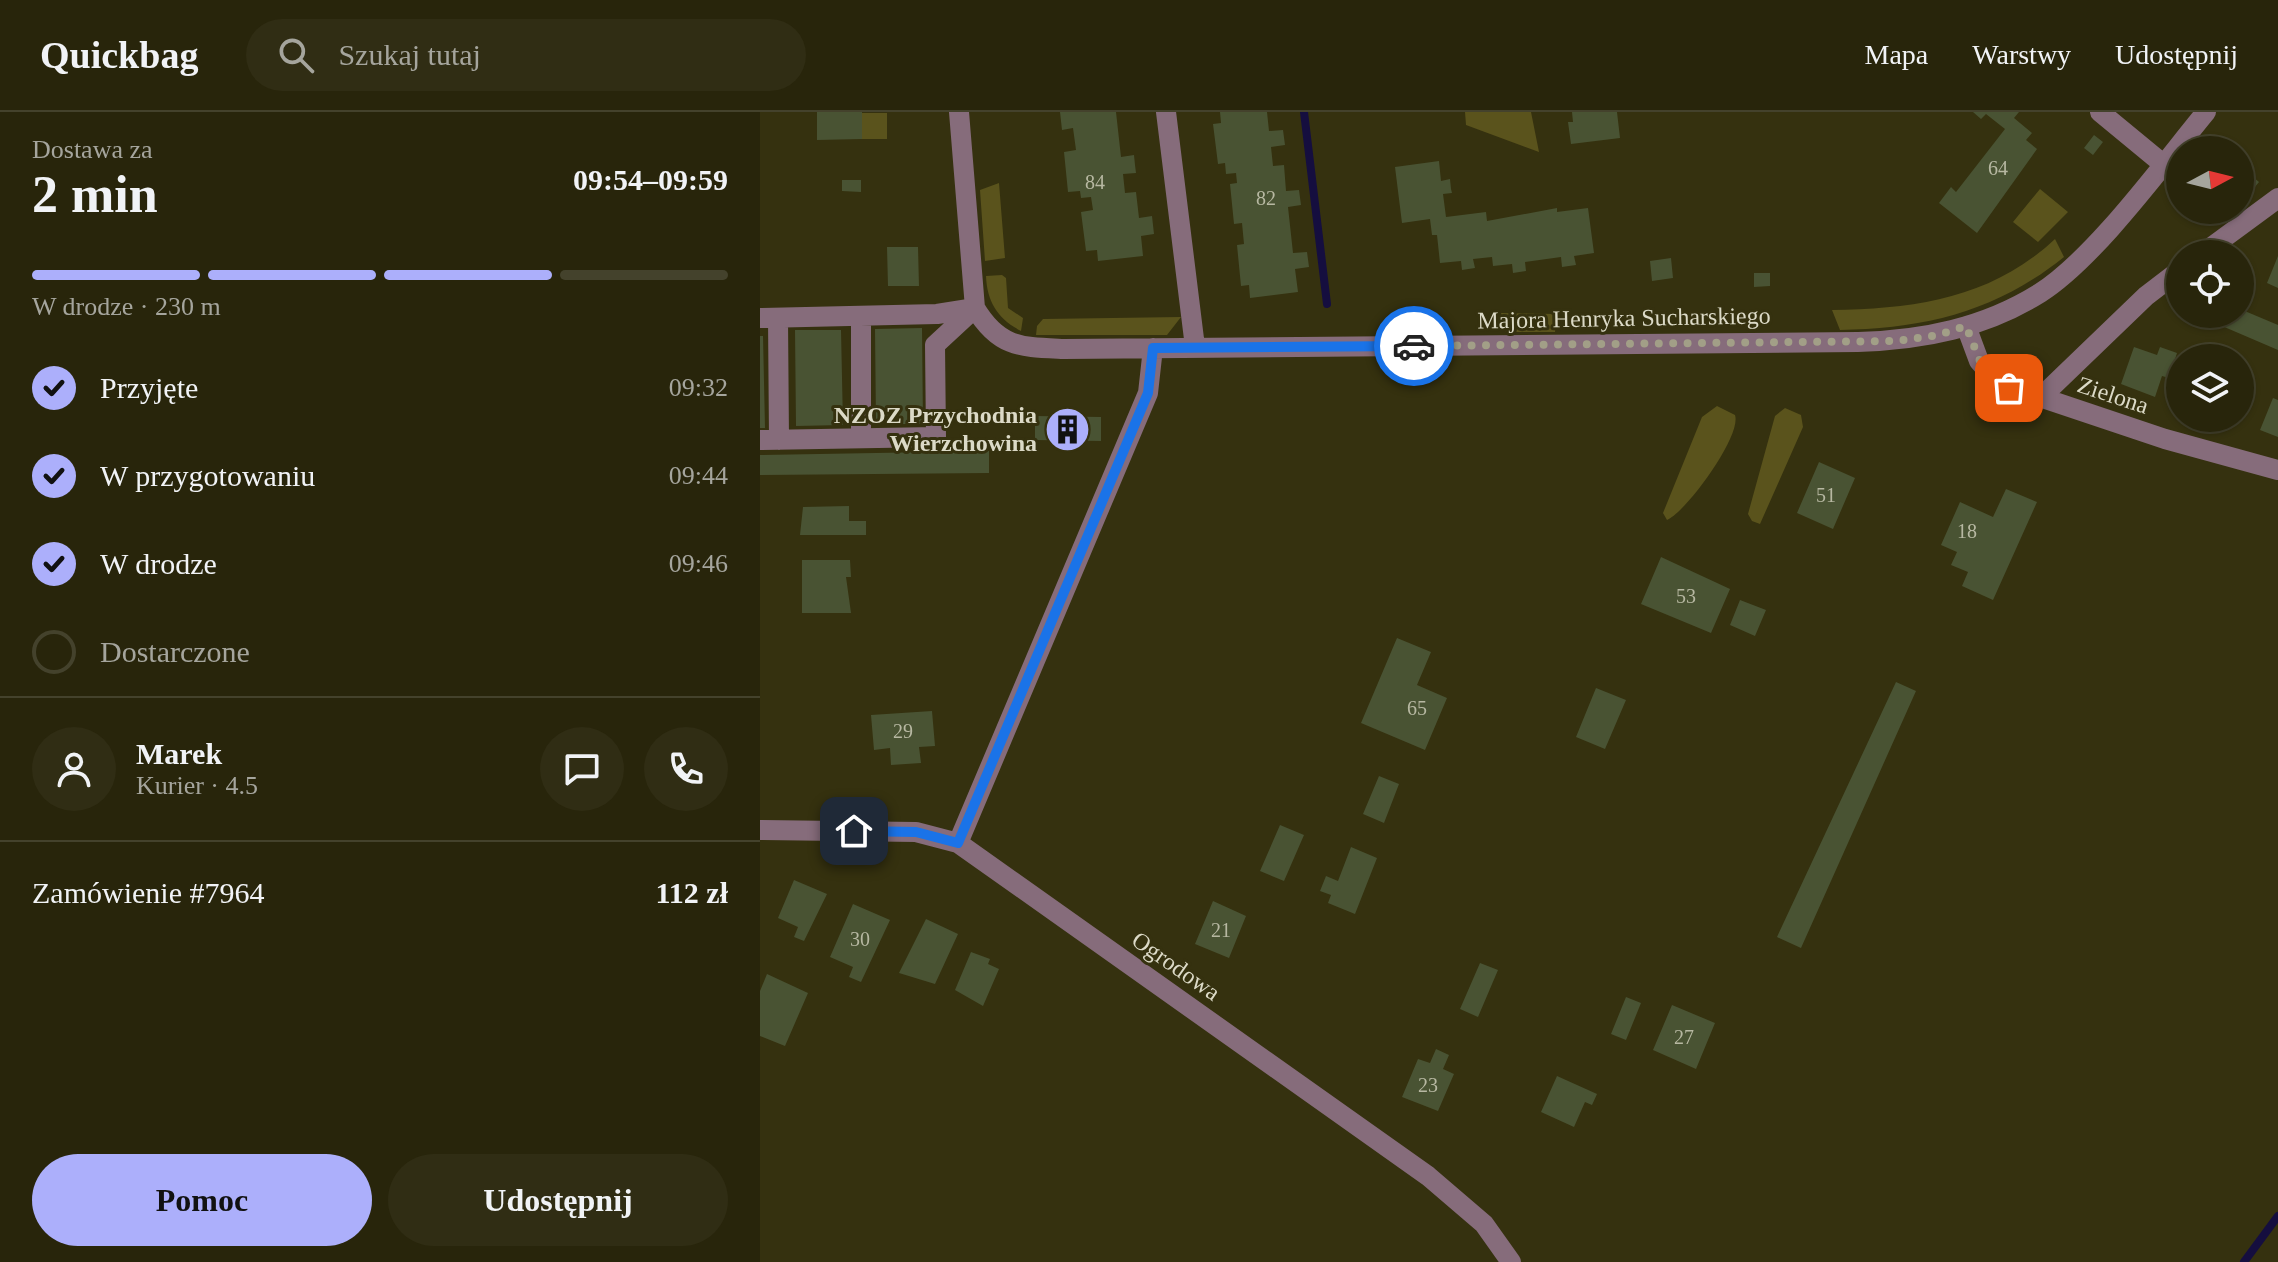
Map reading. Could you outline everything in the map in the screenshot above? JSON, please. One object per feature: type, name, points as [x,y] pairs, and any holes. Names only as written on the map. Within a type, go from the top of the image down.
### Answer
[{"type":"street","points":[[959,112],[975,308]]},
{"type":"street","points":[[1166,112],[1195,347]]},
{"type":"street","points":[[2100,112],[2163,164]]},
{"type":"street","name":"Majora Henryka Sucharskiego","points":[[975,308],[988,330],[1004,341],[1025,347],[1871,342],[1917,339],[1966,326],[2041,293],[2070,269],[2206,112]]},
{"type":"street","points":[[2221,240],[2278,198]]},
{"type":"street","points":[[2039,399],[2146,296],[2166,281]]},
{"type":"street","points":[[975,308],[935,345],[936,437],[770,440],[769,318],[937,314],[975,308]]},
{"type":"street","points":[[861,316],[861,438]]},
{"type":"street","name":"Zielona","points":[[1966,326],[1979,361],[1991,378],[2039,399],[2165,439],[2278,470]]},
{"type":"street","points":[[958,843],[1148,393],[1153,348]]},
{"type":"street","name":"Ogrodowa","points":[[760,830],[916,832],[958,843],[1428,1176],[1484,1224],[1511,1262]]},
{"type":"shaded area","points":[[1465,112],[1531,112],[1539,152],[1466,125]]},
{"type":"shaded area","points":[[862,113],[887,113],[887,139],[862,139]]},
{"type":"shaded area","points":[[999,183],[1005,258],[985,261],[980,190]]},
{"type":"shaded area","points":[[2040,189],[2068,212],[2038,242],[2013,222]]},
{"type":"shaded area","points":[[2055,239],[2064,257],[2013,291],[1959,313],[1901,326],[1840,330],[1832,310],[1893,307],[1951,296],[2005,275]]},
{"type":"shaded area","points":[[1002,275],[1006,278],[1008,308],[1023,318],[1021,331],[1006,321],[991,302],[986,276]]},
{"type":"shaded area","points":[[1501,313],[1557,314],[1555,332],[1506,332]]},
{"type":"shaded area","points":[[1181,317],[1167,335],[1036,335],[1037,326],[1043,319]]},
{"type":"shaded area","points":[[1717,406],[1735,415],[1730,439],[1699,489],[1667,520],[1663,513],[1702,417]]},
{"type":"shaded area","points":[[1785,408],[1801,415],[1803,427],[1760,524],[1752,521],[1748,514],[1775,416]]},
{"type":"building","points":[[817,112],[862,112],[862,139],[817,140]]},
{"type":"building","points":[[1060,112],[1116,112],[1121,157],[1134,155],[1136,173],[1123,174],[1125,193],[1136,192],[1139,218],[1152,216],[1154,234],[1141,236],[1143,256],[1098,261],[1097,250],[1086,251],[1081,212],[1093,210],[1091,197],[1081,198],[1080,191],[1068,192],[1064,152],[1076,150],[1073,128],[1062,130]]},
{"type":"building","points":[[1220,112],[1267,112],[1269,131],[1283,130],[1285,145],[1271,147],[1273,166],[1284,165],[1286,191],[1299,190],[1301,205],[1288,207],[1293,253],[1307,252],[1309,267],[1295,269],[1298,292],[1250,298],[1249,285],[1241,286],[1237,245],[1244,244],[1242,223],[1234,224],[1230,184],[1237,183],[1236,173],[1226,174],[1225,163],[1218,164],[1213,124],[1221,123]]},
{"type":"building","points":[[1572,112],[1617,112],[1620,138],[1571,144],[1568,122],[1573,122]]},
{"type":"building","points":[[1973,112],[2019,112],[2014,118],[2032,133],[2026,140],[2037,149],[1977,233],[1939,203],[1951,187],[1956,192],[2005,129],[1986,114],[1981,119]]},
{"type":"building","points":[[2094,135],[2103,142],[2093,155],[2084,148]]},
{"type":"building","points":[[1439,161],[1441,181],[1450,179],[1452,193],[1443,194],[1446,217],[1486,212],[1487,221],[1557,208],[1557,212],[1588,208],[1594,253],[1574,256],[1576,265],[1562,267],[1561,257],[1525,262],[1526,271],[1513,273],[1512,264],[1493,266],[1492,257],[1473,259],[1475,268],[1462,270],[1461,261],[1440,263],[1437,235],[1432,235],[1430,219],[1402,223],[1395,167]]},
{"type":"building","points":[[842,180],[861,180],[861,192],[842,191]]},
{"type":"building","points":[[887,247],[918,247],[919,286],[888,286]]},
{"type":"building","points":[[2278,256],[2278,288],[2267,283]]},
{"type":"building","points":[[1671,258],[1673,278],[1652,281],[1650,261]]},
{"type":"building","points":[[1754,273],[1770,273],[1770,286],[1754,287]]},
{"type":"building","points":[[2254,315],[2278,325],[2278,350],[2227,328],[2254,328]]},
{"type":"building","points":[[922,328],[923,424],[876,424],[875,329]]},
{"type":"building","points":[[795,330],[841,330],[843,425],[796,426]]},
{"type":"building","points":[[760,336],[763,336],[765,428],[760,428]]},
{"type":"building","points":[[2134,347],[2157,355],[2160,347],[2166,349],[2166,377],[2162,376],[2155,397],[2121,384]]},
{"type":"building","points":[[2273,398],[2278,400],[2278,437],[2260,430]]},
{"type":"building","name":"NZOZ Przychodnia Wierzchowina","points":[[1035,416],[1101,417],[1101,441],[1035,440]]},
{"type":"building","points":[[989,451],[989,473],[760,475],[760,455]]},
{"type":"building","points":[[1819,462],[1855,478],[1833,529],[1797,513]]},
{"type":"building","points":[[2006,489],[2037,502],[1993,600],[1962,586],[1968,572],[1951,565],[1957,552],[1941,545],[1960,502],[1993,517]]},
{"type":"building","points":[[849,506],[849,521],[866,521],[866,535],[800,535],[803,507]]},
{"type":"building","points":[[1661,557],[1730,589],[1711,633],[1641,604]]},
{"type":"building","points":[[802,560],[850,560],[851,577],[846,577],[851,613],[802,613]]},
{"type":"building","points":[[1740,600],[1766,610],[1755,636],[1730,625]]},
{"type":"building","points":[[1397,638],[1431,652],[1417,685],[1447,698],[1425,750],[1361,723]]},
{"type":"building","points":[[1896,682],[1916,691],[1801,948],[1777,937]]},
{"type":"building","points":[[1596,688],[1626,700],[1605,749],[1576,737]]},
{"type":"building","points":[[932,711],[935,746],[919,747],[921,763],[891,765],[890,748],[874,750],[871,715]]},
{"type":"building","points":[[1379,776],[1399,784],[1384,823],[1363,814]]},
{"type":"building","points":[[1280,825],[1304,835],[1284,881],[1260,871]]},
{"type":"building","points":[[1351,847],[1377,858],[1355,914],[1328,903],[1331,895],[1320,891],[1326,876],[1338,881]]},
{"type":"building","points":[[794,880],[827,894],[804,941],[794,937],[798,927],[778,918]]},
{"type":"building","points":[[1213,901],[1246,916],[1229,958],[1195,944]]},
{"type":"building","points":[[853,904],[890,920],[861,982],[849,977],[853,967],[830,957]]},
{"type":"building","points":[[926,919],[958,934],[935,984],[899,973]]},
{"type":"building","points":[[971,952],[990,959],[988,964],[999,969],[983,1006],[955,990]]},
{"type":"building","points":[[1480,963],[1498,970],[1478,1017],[1460,1009]]},
{"type":"building","points":[[767,974],[808,993],[785,1046],[760,1036],[760,991]]},
{"type":"building","points":[[1626,997],[1641,1003],[1626,1040],[1611,1034]]},
{"type":"building","points":[[1672,1005],[1715,1023],[1696,1069],[1653,1050]]},
{"type":"building","points":[[1436,1049],[1449,1055],[1443,1069],[1454,1074],[1438,1111],[1402,1097],[1418,1059],[1430,1063]]},
{"type":"building","points":[[1557,1076],[1597,1094],[1592,1105],[1585,1102],[1574,1127],[1541,1112]]},
{"type":"waterway","points":[[1304,112],[1327,304]]},
{"type":"waterway","points":[[2244,1262],[2278,1216]]},
{"type":"way so far","points":[[1414,346],[1897,341],[1938,335],[1966,326],[1984,371],[2009,388]]},
{"type":"place","name":"NZOZ Przychodnia Wierzchowina","points":[[1068,429]]},
{"type":"route","points":[[854,831],[916,832],[958,843],[1148,393],[1153,348],[1414,346]]}]
